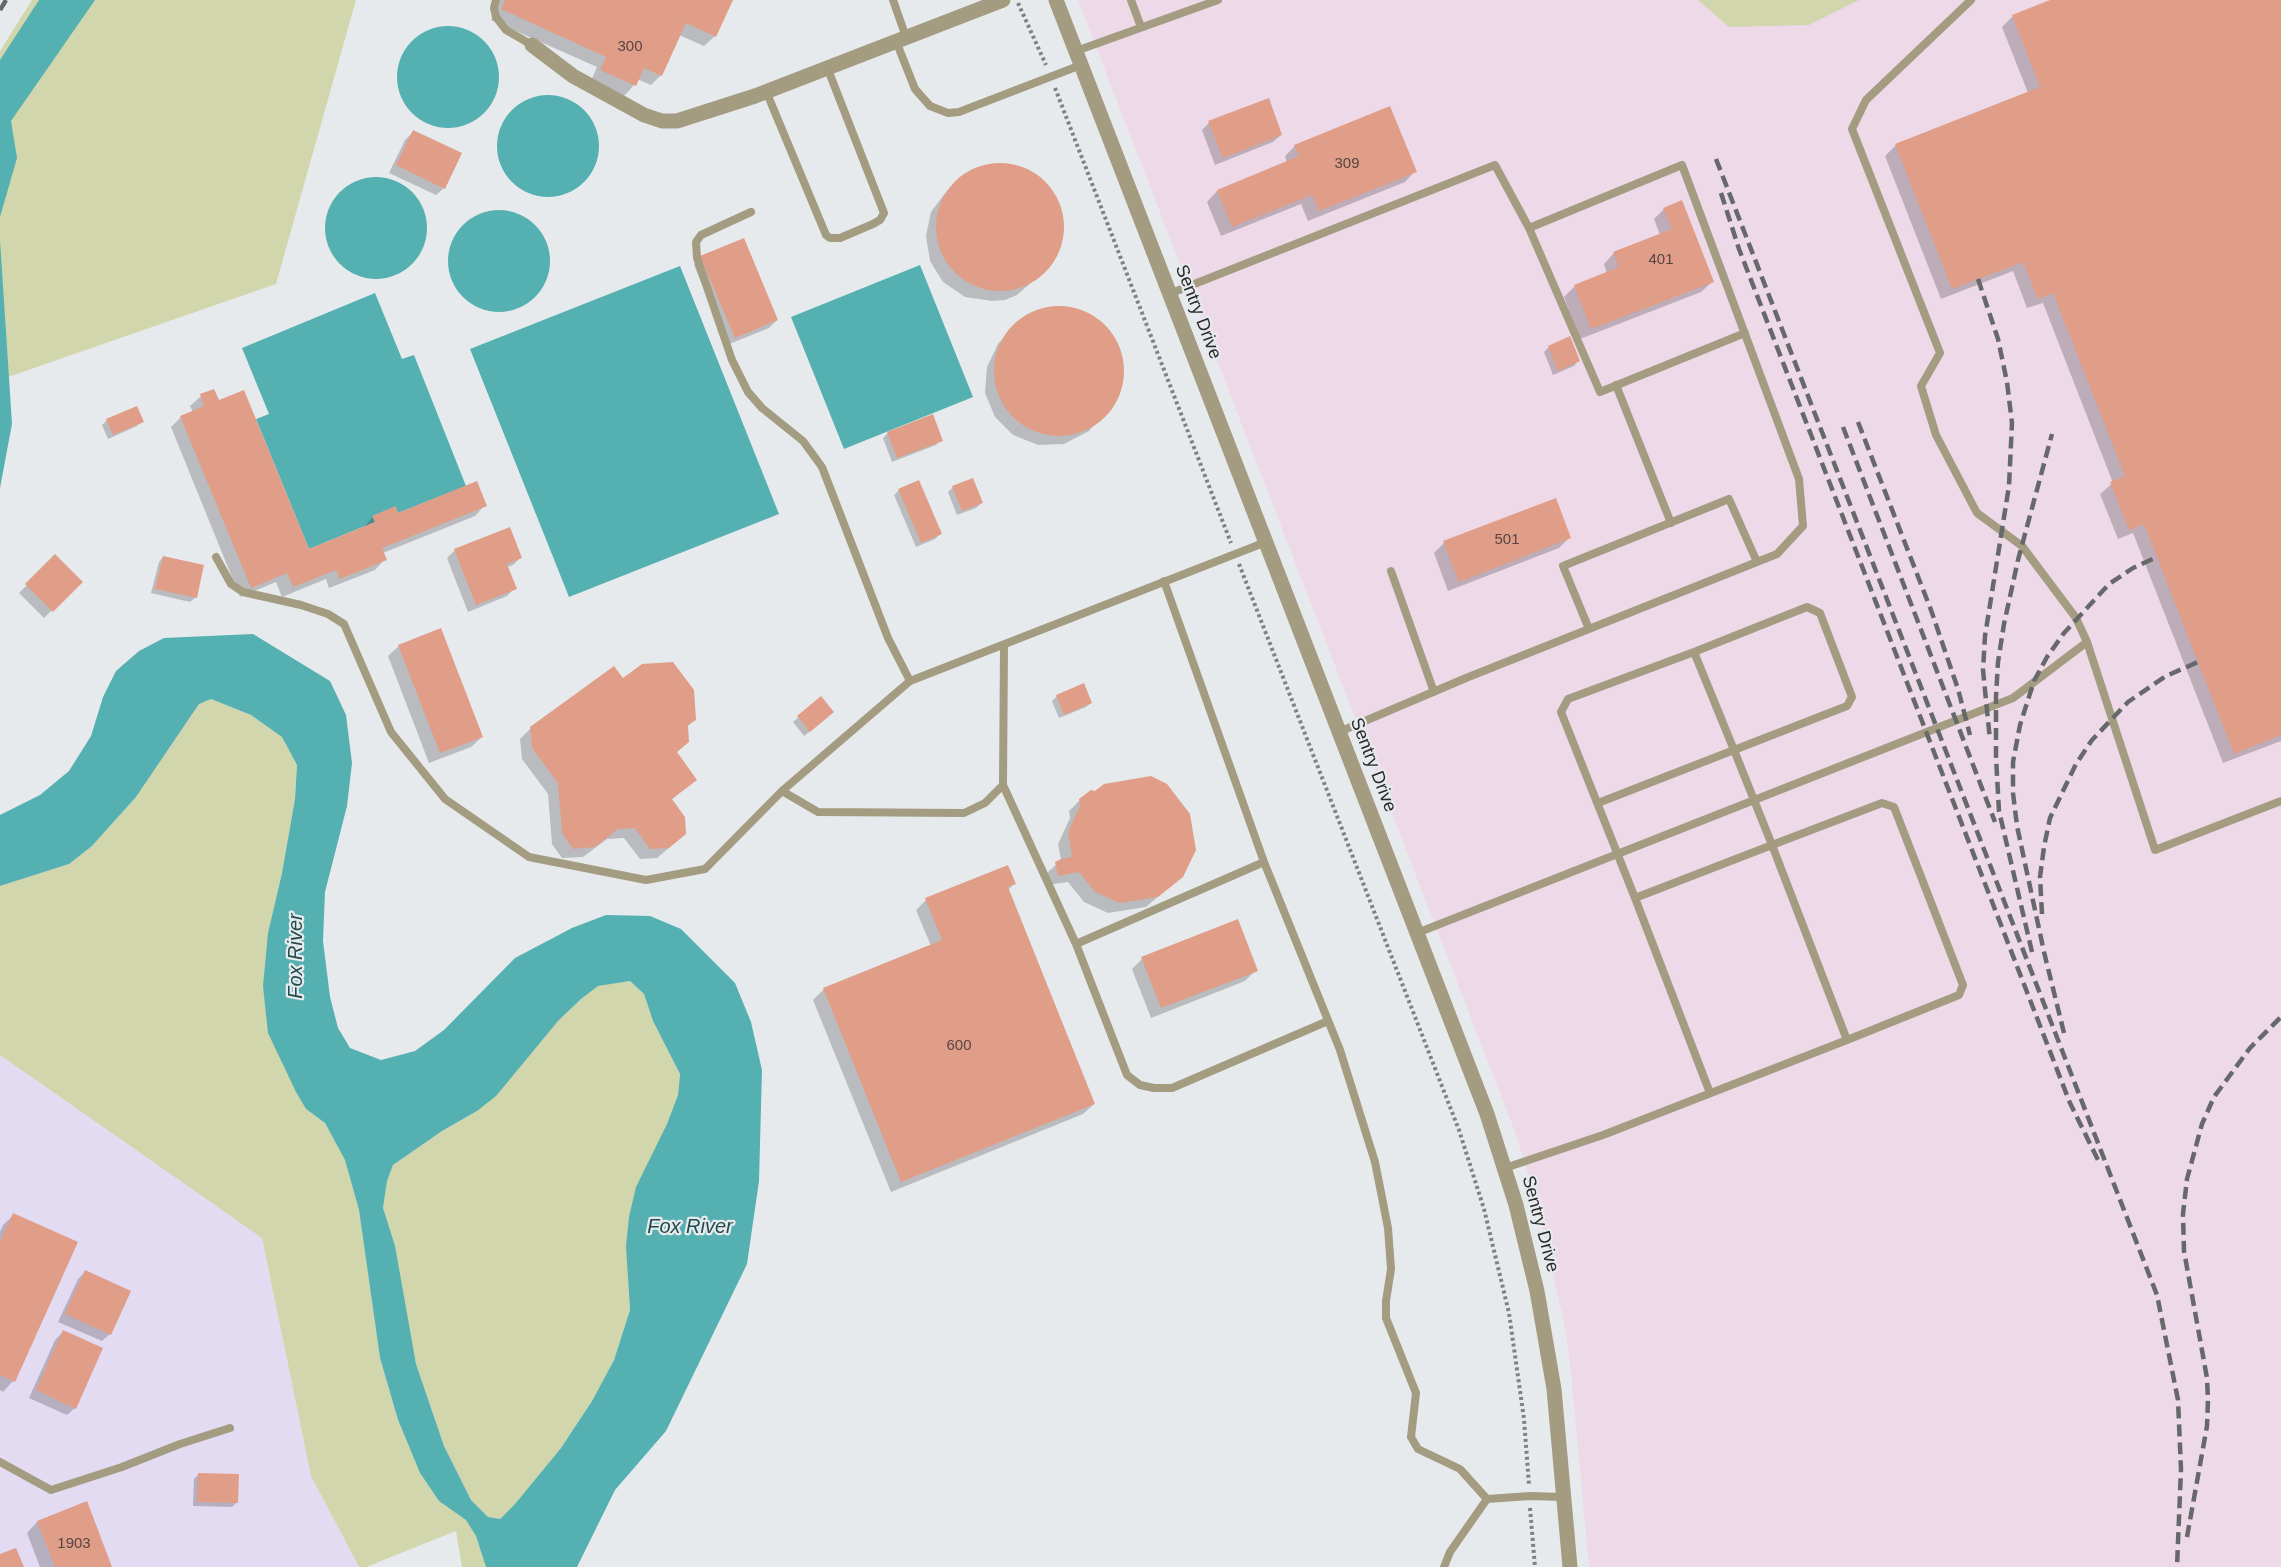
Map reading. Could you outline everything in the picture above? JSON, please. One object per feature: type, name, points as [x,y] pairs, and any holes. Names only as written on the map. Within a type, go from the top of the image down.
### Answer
[{"type":"street","points":[[532,45],[573,76],[644,115],[662,121],[677,121],[766,92],[901,39],[975,5],[1003,0]]},
{"type":"street","name":"Sentry Drive","points":[[1056,0],[1487,1114],[1516,1205],[1537,1291],[1554,1389],[1570,1567]]},
{"type":"lane","points":[[496,0],[494,8],[496,17],[506,30],[532,45]]},
{"type":"lane","points":[[893,0],[915,89],[930,106],[948,113],[959,112],[1051,78],[1078,58],[1141,27],[1218,0]]},
{"type":"lane","points":[[1131,0],[1141,27]]},
{"type":"lane","points":[[1971,0],[1866,100],[1852,129],[1940,353],[1921,386],[1936,435],[1977,513],[2022,546],[2076,618],[2087,642],[2155,850],[2281,801]]},
{"type":"lane","points":[[766,92],[826,235],[830,238],[840,238],[873,224],[880,220],[884,213],[827,67]]},
{"type":"lane","points":[[1169,294],[1495,165],[1529,228],[1600,392],[1745,333]]},
{"type":"lane","points":[[1339,732],[1777,554],[1803,526],[1799,479],[1682,165],[1529,228]]},
{"type":"lane","points":[[751,212],[701,235],[696,242],[697,258],[732,360],[748,392],[762,408],[803,441],[822,467],[888,638],[910,681]]},
{"type":"lane","points":[[1616,385],[1671,523]]},
{"type":"lane","points":[[1589,630],[1563,566],[1729,499],[1757,562]]},
{"type":"lane","points":[[216,557],[231,584],[243,592],[301,605],[328,614],[344,624],[391,732],[445,800],[529,857],[646,880],[705,869],[783,791],[910,681],[1266,542]]},
{"type":"lane","points":[[1391,571],[1434,692]]},
{"type":"lane","points":[[1164,581],[1264,862],[1340,1050],[1375,1162],[1388,1228],[1390,1269],[1386,1318],[1416,1393],[1411,1437],[1418,1449],[1460,1469],[1487,1499]]},
{"type":"lane","points":[[1598,803],[1847,706],[1852,698],[1820,613],[1807,607],[1568,699],[1561,712],[1710,1093]]},
{"type":"lane","points":[[1417,933],[2013,698],[2087,642]]},
{"type":"lane","points":[[1004,645],[1003,785],[1076,944],[1127,1075],[1140,1085],[1172,1088],[1328,1021]]},
{"type":"lane","points":[[1694,652],[1847,1040]]},
{"type":"lane","points":[[783,791],[818,812],[964,813],[985,803],[1003,785]]},
{"type":"lane","points":[[1504,1168],[1603,1135],[1847,1040],[1959,995],[1964,985],[1894,807],[1882,803],[1635,898]]},
{"type":"lane","points":[[1076,944],[1264,862]]},
{"type":"lane","points":[[0,1462],[51,1490],[230,1428]]},
{"type":"lane","points":[[1487,1499],[1530,1496],[1563,1497]]},
{"type":"lane","points":[[1444,1567],[1450,1552],[1487,1499]]},
{"type":"path","points":[[1016,0],[1051,78],[1455,1119],[1484,1209],[1509,1313],[1524,1419],[1535,1567]]},
{"type":"shaded area","points":[[1078,0],[2281,0],[2281,1567],[1589,1567],[1565,1327],[1536,1200],[1515,1132]]},
{"type":"shaded area","points":[[0,1055],[262,1238],[311,1476],[359,1567],[0,1567]]},
{"type":"green space","points":[[32,0],[356,0],[276,284],[8,377],[0,342],[0,51]]},
{"type":"green space","points":[[1698,0],[1859,0],[1809,25],[1729,27]]},
{"type":"green space","points":[[211,699],[251,715],[282,737],[297,765],[295,799],[282,873],[268,933],[284,1066],[306,1109],[325,1123],[345,1160],[359,1210],[380,1358],[398,1421],[420,1473],[439,1501],[466,1519],[476,1536],[486,1567],[462,1567],[456,1531],[366,1567],[359,1567],[311,1476],[262,1238],[0,1055],[0,886],[69,864],[92,846],[136,797],[199,704]]},
{"type":"green space","points":[[630,981],[644,994],[653,1021],[680,1074],[678,1095],[667,1124],[628,1280],[630,1310],[614,1360],[592,1401],[561,1448],[500,1519],[488,1517],[471,1500],[444,1446],[416,1364],[383,1208],[387,1181],[393,1165],[442,1131],[477,1111],[558,1021],[581,999],[597,986]]},
{"type":"water","points":[[39,0],[95,0],[11,121],[17,158],[0,217],[0,60]]},
{"type":"water","points":[[448,26],[467,30],[484,41],[495,58],[499,77],[495,96],[484,113],[467,124],[448,128],[429,124],[412,113],[401,96],[397,77],[401,58],[412,41],[429,30]]},
{"type":"water","points":[[548,95],[567,99],[584,110],[595,127],[599,146],[595,165],[584,182],[567,193],[548,197],[529,193],[512,182],[501,165],[497,146],[501,127],[512,110],[529,99]]},
{"type":"water","points":[[376,177],[395,181],[412,192],[423,209],[427,228],[423,247],[412,264],[395,275],[376,279],[357,275],[340,264],[329,247],[325,228],[329,209],[340,192],[357,181]]},
{"type":"water","points":[[499,210],[518,214],[535,225],[546,242],[550,261],[546,280],[535,297],[518,308],[499,312],[480,308],[463,297],[452,280],[448,261],[452,242],[463,225],[480,214]]},
{"type":"water","points":[[0,240],[12,424],[0,488]]},
{"type":"water","points":[[920,265],[973,397],[844,449],[791,317]]},
{"type":"water","points":[[680,266],[779,514],[569,597],[470,349]]},
{"type":"water","points":[[375,293],[402,359],[414,355],[466,486],[398,513],[395,507],[373,516],[375,522],[309,549],[256,419],[269,414],[242,348]]},
{"type":"water","name":"Fox River","points":[[253,634],[330,681],[346,715],[352,763],[347,806],[325,892],[323,941],[330,997],[338,1028],[350,1048],[381,1060],[415,1051],[444,1030],[515,958],[572,928],[606,915],[650,916],[681,929],[735,983],[751,1022],[762,1070],[759,1181],[747,1264],[666,1431],[615,1490],[577,1567],[486,1567],[476,1536],[466,1520],[439,1501],[420,1473],[398,1420],[380,1358],[359,1210],[345,1160],[325,1123],[306,1109],[268,1033],[263,986],[268,933],[282,873],[295,799],[297,765],[282,737],[251,715],[211,699],[199,704],[136,797],[92,846],[69,864],[0,886],[0,815],[40,795],[69,771],[91,736],[103,697],[116,671],[139,651],[164,638]],"holes":[[[630,981],[644,994],[653,1021],[680,1074],[678,1095],[667,1124],[636,1187],[629,1217],[626,1246],[630,1310],[614,1360],[592,1401],[561,1448],[500,1519],[488,1517],[471,1500],[444,1446],[416,1364],[395,1246],[383,1208],[387,1181],[393,1165],[442,1131],[477,1111],[496,1096],[558,1021],[598,986]]]},
{"type":"building","points":[[505,0],[733,0],[716,37],[686,23],[662,76],[644,68],[636,86],[600,70],[606,57],[501,9]]},
{"type":"building","points":[[2050,0],[2281,0],[2281,735],[2234,754],[2144,524],[2129,530],[2110,482],[2125,476],[2053,293],[2038,299],[2023,262],[1952,289],[1895,144],[2040,87],[2012,15]]},
{"type":"building","points":[[1269,98],[1282,135],[1223,158],[1208,121]]},
{"type":"building","points":[[1390,106],[1417,172],[1319,211],[1312,195],[1232,227],[1217,190],[1299,156],[1294,145]]},
{"type":"building","points":[[413,130],[462,153],[445,189],[396,165]]},
{"type":"building","points":[[1000,163],[1025,167],[1046,181],[1060,202],[1064,227],[1060,252],[1046,273],[1025,287],[1000,291],[975,287],[954,273],[940,252],[936,227],[940,202],[954,181],[975,167]]},
{"type":"building","points":[[1682,200],[1714,282],[1591,329],[1574,285],[1619,267],[1613,252],[1672,229],[1663,208]]},
{"type":"building","points":[[744,238],[778,320],[735,338],[700,256]]},
{"type":"building","points":[[1059,306],[1084,311],[1105,325],[1119,346],[1124,371],[1119,396],[1105,417],[1084,431],[1059,436],[1034,431],[1013,417],[999,396],[994,371],[999,346],[1013,325],[1034,311]]},
{"type":"building","points":[[1570,336],[1580,361],[1558,371],[1548,346]]},
{"type":"building","points":[[214,389],[219,400],[244,390],[309,549],[375,522],[372,516],[396,506],[398,513],[477,481],[487,506],[382,548],[387,560],[340,579],[336,570],[293,587],[287,573],[251,588],[180,416],[204,406],[200,394]]},
{"type":"building","points":[[137,406],[144,422],[113,435],[106,419]]},
{"type":"building","points":[[933,414],[943,441],[897,458],[887,432]]},
{"type":"building","points":[[973,478],[983,503],[962,511],[952,486]]},
{"type":"building","points":[[919,480],[942,534],[921,543],[898,489]]},
{"type":"building","points":[[1556,498],[1571,538],[1459,582],[1443,541]]},
{"type":"building","points":[[510,527],[522,558],[507,564],[517,589],[476,605],[454,549]]},
{"type":"building","points":[[55,554],[83,582],[53,612],[25,584]]},
{"type":"building","points":[[163,556],[204,565],[197,598],[155,589]]},
{"type":"building","points":[[441,628],[483,737],[440,753],[398,645]]},
{"type":"building","points":[[673,662],[694,690],[696,720],[688,725],[689,742],[677,752],[697,780],[672,799],[685,817],[686,834],[669,848],[650,849],[635,828],[618,829],[595,847],[573,849],[562,833],[558,783],[532,748],[530,727],[614,666],[623,678],[642,664]]},
{"type":"building","points":[[1084,683],[1092,703],[1064,715],[1056,695]]},
{"type":"building","points":[[821,696],[834,712],[810,732],[797,716]]},
{"type":"building","points":[[1151,776],[1167,784],[1190,814],[1196,850],[1183,877],[1158,897],[1120,903],[1095,892],[1079,872],[1058,876],[1055,862],[1072,857],[1068,832],[1080,806],[1079,799],[1104,784]]},
{"type":"building","points":[[1008,865],[1016,884],[1008,887],[1095,1104],[901,1182],[823,988],[942,940],[925,898]]},
{"type":"building","points":[[1238,919],[1258,971],[1161,1008],[1141,957]]},
{"type":"building","points":[[13,1213],[78,1242],[15,1382],[0,1375],[0,1242]]},
{"type":"building","points":[[85,1270],[131,1291],[111,1335],[65,1314]]},
{"type":"building","points":[[63,1330],[103,1348],[76,1409],[36,1390]]},
{"type":"building","points":[[198,1473],[239,1474],[238,1503],[197,1502]]},
{"type":"building","points":[[87,1501],[112,1567],[55,1567],[37,1521]]},
{"type":"building","points":[[16,1548],[24,1567],[0,1567],[0,1554]]},
{"type":"railway","points":[[0,10],[6,0]]},
{"type":"railway","points":[[1716,159],[2157,1295],[2178,1400],[2181,1469],[2177,1567]]},
{"type":"railway","points":[[1721,193],[1739,249],[2070,1103],[2098,1160]]},
{"type":"railway","points":[[1978,279],[1998,339],[2007,382],[2012,423],[2009,486],[1985,636],[1983,670],[1990,740]]},
{"type":"railway","points":[[1858,422],[1931,610],[1958,689],[1970,735]]},
{"type":"railway","points":[[1843,427],[1995,822]]},
{"type":"railway","points":[[2032,952],[1999,811],[1996,697],[1998,662],[2004,624],[2018,560],[2052,434]]},
{"type":"railway","points":[[2064,1033],[2017,826],[2013,793],[2013,762],[2020,725],[2034,681],[2064,633],[2109,584],[2133,568],[2157,557]]},
{"type":"railway","points":[[2042,914],[2040,877],[2050,818],[2076,764],[2092,740],[2128,702],[2166,676],[2198,662]]},
{"type":"railway","points":[[2187,1537],[2207,1426],[2208,1400],[2207,1378],[2184,1251],[2183,1214],[2187,1179],[2202,1124],[2214,1097],[2250,1048],[2281,1017]]}]
